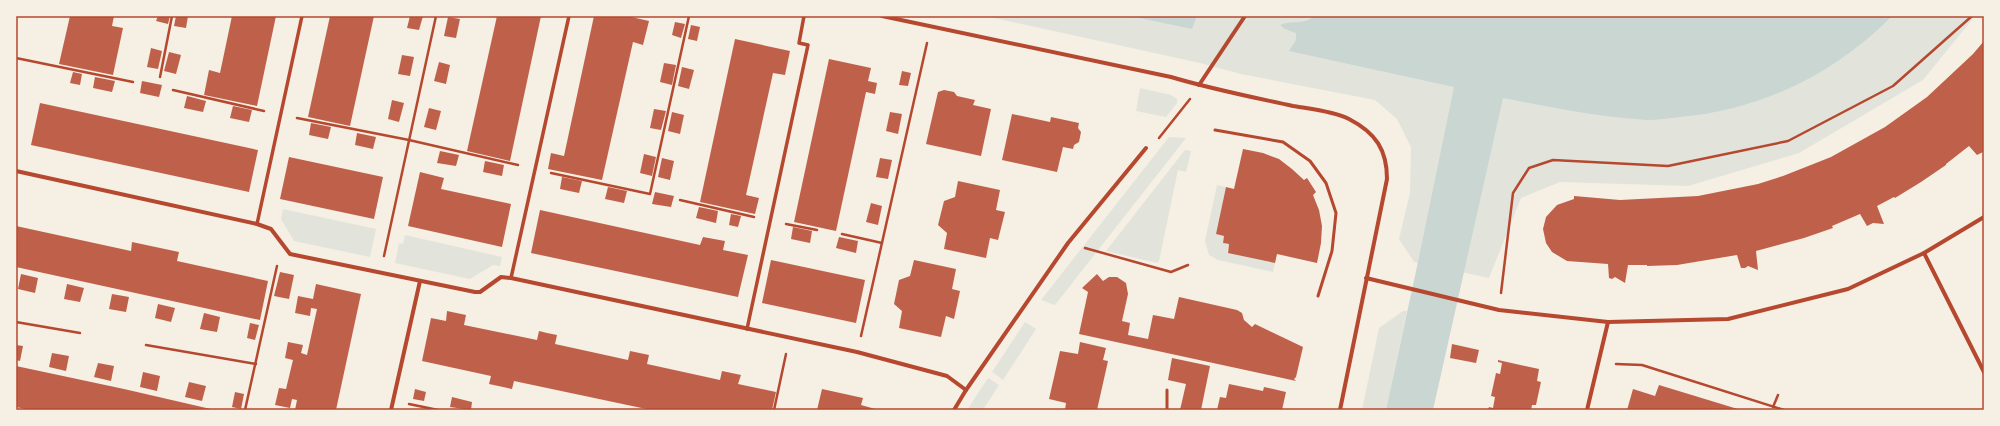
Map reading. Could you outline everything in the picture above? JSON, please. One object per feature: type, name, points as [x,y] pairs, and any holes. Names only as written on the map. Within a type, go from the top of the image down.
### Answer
[{"type":"street","points":[[257,224],[302,16]]},
{"type":"street","points":[[511,278],[569,16]]},
{"type":"street","points":[[747,328],[808,45],[798,43],[804,16]]},
{"type":"street","points":[[882,16],[1171,77],[1199,86],[1348,119],[1377,141],[1383,151],[1387,164],[1387,179],[1340,410]]},
{"type":"street","points":[[1199,86],[1245,16]]},
{"type":"street","points":[[954,410],[966,390],[1068,243],[1146,148]]},
{"type":"street","points":[[16,171],[257,224],[272,229],[290,254],[480,292],[501,277],[511,278],[857,352],[947,376],[966,390]]},
{"type":"street","points":[[1366,278],[1406,289],[1466,301],[1498,310],[1608,322],[1728,319],[1848,289],[1924,253],[1984,217]]},
{"type":"street","points":[[1924,253],[1984,372]]},
{"type":"street","points":[[390,410],[420,281]]},
{"type":"street","points":[[1587,410],[1608,322]]},
{"type":"lane","points":[[1215,130],[1282,142],[1310,161],[1326,183],[1336,213],[1332,251],[1318,296]]},
{"type":"lane","points":[[1167,390],[1168,410]]},
{"type":"path","points":[[160,77],[172,16]]},
{"type":"path","points":[[381,272],[436,16]]},
{"type":"path","points":[[173,90],[281,115],[409,140],[650,194],[688,16]]},
{"type":"path","points":[[1498,310],[1513,193],[1529,168],[1553,160],[1668,166],[1788,141],[1893,86],[1972,16]]},
{"type":"path","points":[[857,352],[931,26]]},
{"type":"path","points":[[16,58],[133,82]]},
{"type":"path","points":[[1146,148],[1155,143],[1199,86]]},
{"type":"path","points":[[680,200],[770,221],[817,230]]},
{"type":"path","points":[[842,234],[882,242]]},
{"type":"path","points":[[246,410],[282,243]]},
{"type":"path","points":[[1068,243],[1171,272],[1188,265]]},
{"type":"path","points":[[16,322],[80,334]]},
{"type":"path","points":[[774,410],[790,338]]},
{"type":"path","points":[[146,345],[256,364]]},
{"type":"path","points":[[1599,363],[1642,365],[1784,410]]},
{"type":"path","points":[[1773,406],[1778,395]]},
{"type":"path","points":[[393,401],[438,410]]},
{"type":"shaded area","points":[[985,16],[1975,16],[1923,80],[1799,153],[1688,186],[1560,182],[1521,198],[1489,278],[1414,262],[1399,239],[1410,193],[1411,147],[1397,119],[1375,100],[1241,74],[1200,63]]},
{"type":"shaded area","points":[[1130,16],[1197,16],[1192,29]]},
{"type":"shaded area","points":[[1313,16],[1892,16],[1870,37],[1846,55],[1821,72],[1795,86],[1768,97],[1710,113],[1664,119],[1629,119],[1503,98],[1433,410],[1386,410],[1454,87],[1289,51],[1296,40],[1296,33],[1285,29],[1280,25],[1307,20]]},
{"type":"shaded area","points":[[1140,88],[1171,95],[1177,99],[1177,103],[1166,117],[1136,111]]},
{"type":"shaded area","points":[[1169,137],[1186,138],[1055,305],[1041,300]]},
{"type":"shaded area","points":[[1185,150],[1191,151],[1186,172],[1178,170],[1159,261],[1157,263],[1106,251]]},
{"type":"shaded area","points":[[1217,185],[1226,187],[1216,234],[1224,236],[1223,243],[1229,244],[1227,252],[1275,263],[1273,272],[1218,260],[1209,255],[1205,241]]},
{"type":"shaded area","points":[[283,209],[376,229],[370,257],[294,241],[281,219]]},
{"type":"shaded area","points":[[405,235],[502,257],[500,266],[493,265],[470,279],[395,263],[399,243],[403,244]]},
{"type":"shaded area","points":[[1403,311],[1407,311],[1386,410],[1362,410],[1379,328]]},
{"type":"shaded area","points":[[1025,322],[1036,329],[1003,380],[992,372]]},
{"type":"shaded area","points":[[988,378],[999,385],[983,410],[967,410]]},
{"type":"building","points":[[70,16],[114,16],[112,26],[123,28],[113,75],[59,64]]},
{"type":"building","points":[[158,16],[170,16],[168,24],[156,21]]},
{"type":"building","points":[[176,16],[188,16],[186,28],[174,26]]},
{"type":"building","points":[[232,16],[276,16],[257,106],[204,95],[209,70],[220,73]]},
{"type":"building","points":[[330,16],[374,16],[350,126],[308,117]]},
{"type":"building","points":[[410,16],[423,16],[419,30],[407,28]]},
{"type":"building","points":[[497,16],[541,16],[510,161],[467,151]]},
{"type":"building","points":[[594,16],[627,16],[649,21],[643,45],[633,42],[602,180],[548,169],[551,153],[564,156]]},
{"type":"building","points":[[448,17],[460,19],[456,38],[444,36]]},
{"type":"building","points":[[675,22],[685,24],[681,38],[672,35]]},
{"type":"building","points":[[691,25],[700,27],[697,41],[688,39]]},
{"type":"building","points":[[735,39],[790,51],[785,75],[773,73],[746,195],[759,198],[755,214],[700,202]]},
{"type":"building","points":[[1984,41],[1983,152],[1977,155],[1969,146],[1946,165],[1921,182],[1895,198],[1894,197],[1877,206],[1884,224],[1873,223],[1867,226],[1860,214],[1832,226],[1833,228],[1804,238],[1756,251],[1758,270],[1748,266],[1741,268],[1737,255],[1677,265],[1628,265],[1625,283],[1615,277],[1612,279],[1609,278],[1608,264],[1567,261],[1552,252],[1546,243],[1543,229],[1546,217],[1557,205],[1574,199],[1574,196],[1620,200],[1698,196],[1758,184],[1831,157],[1885,127],[1927,97],[1973,54]]},
{"type":"building","points":[[151,48],[162,51],[158,69],[147,67]]},
{"type":"building","points":[[169,52],[181,55],[176,74],[164,71]]},
{"type":"building","points":[[402,55],[414,57],[410,76],[398,74]]},
{"type":"building","points":[[829,59],[871,68],[868,81],[877,83],[875,94],[866,92],[836,231],[794,222]]},
{"type":"building","points":[[439,62],[450,65],[446,84],[434,81]]},
{"type":"building","points":[[664,63],[676,65],[672,85],[660,82]]},
{"type":"building","points":[[682,67],[694,70],[689,89],[678,86]]},
{"type":"building","points":[[902,71],[911,73],[908,86],[899,85]]},
{"type":"building","points":[[73,72],[82,74],[80,85],[70,83]]},
{"type":"building","points":[[95,77],[115,81],[112,92],[93,88]]},
{"type":"building","points":[[142,81],[162,85],[159,97],[140,93]]},
{"type":"building","points":[[944,90],[954,92],[957,96],[975,100],[973,105],[991,109],[981,156],[926,144],[938,92]]},
{"type":"building","points":[[187,96],[206,101],[203,112],[184,108]]},
{"type":"building","points":[[392,100],[404,103],[399,122],[388,119]]},
{"type":"building","points":[[40,103],[258,150],[249,192],[31,145]]},
{"type":"building","points":[[233,106],[252,110],[249,122],[230,118]]},
{"type":"building","points":[[429,108],[441,111],[436,130],[424,127]]},
{"type":"building","points":[[654,109],[666,111],[661,130],[650,128]]},
{"type":"building","points":[[672,112],[684,115],[680,134],[668,131]]},
{"type":"building","points":[[890,112],[902,114],[898,134],[886,131]]},
{"type":"building","points":[[1012,114],[1050,122],[1051,117],[1079,123],[1078,128],[1081,132],[1079,142],[1074,145],[1073,149],[1063,147],[1057,172],[1002,160]]},
{"type":"building","points":[[311,123],[331,127],[328,139],[309,135]]},
{"type":"building","points":[[357,133],[376,137],[373,149],[355,145]]},
{"type":"building","points":[[1243,149],[1263,153],[1279,159],[1304,180],[1307,178],[1316,192],[1313,195],[1319,210],[1322,226],[1321,243],[1317,263],[1277,254],[1275,263],[1228,253],[1229,244],[1223,243],[1224,236],[1216,234],[1226,187],[1234,189]]},
{"type":"building","points":[[440,151],[459,155],[456,166],[437,163]]},
{"type":"building","points":[[644,154],[656,157],[652,176],[640,173]]},
{"type":"building","points":[[289,157],[383,177],[374,219],[280,199]]},
{"type":"building","points":[[662,158],[674,161],[670,180],[658,177]]},
{"type":"building","points":[[880,158],[892,160],[888,179],[876,177]]},
{"type":"building","points":[[485,161],[504,165],[502,176],[483,172]]},
{"type":"building","points":[[420,172],[444,178],[441,189],[511,204],[502,247],[408,226]]},
{"type":"building","points":[[562,177],[582,181],[579,193],[560,189]]},
{"type":"building","points":[[958,181],[1000,190],[996,210],[1005,212],[998,240],[990,238],[986,258],[944,249],[947,233],[938,225],[944,201],[955,197]]},
{"type":"building","points":[[608,187],[627,191],[624,203],[605,199]]},
{"type":"building","points":[[655,192],[674,196],[671,207],[652,204]]},
{"type":"building","points":[[871,203],[882,206],[878,225],[866,222]]},
{"type":"building","points":[[699,207],[718,211],[716,223],[696,218]]},
{"type":"building","points":[[540,210],[700,245],[703,237],[725,241],[723,250],[748,255],[738,297],[531,253]]},
{"type":"building","points":[[731,214],[741,216],[738,227],[729,225]]},
{"type":"building","points":[[16,226],[131,251],[132,242],[179,252],[177,261],[268,281],[260,320],[16,267]]},
{"type":"building","points":[[793,227],[812,231],[810,243],[791,239]]},
{"type":"building","points":[[839,237],[858,241],[856,253],[836,248]]},
{"type":"building","points":[[771,260],[865,280],[856,323],[762,303]]},
{"type":"building","points":[[914,260],[956,269],[952,289],[960,291],[954,319],[946,316],[941,337],[899,328],[902,311],[894,304],[899,280],[910,276]]},
{"type":"building","points":[[280,272],[294,275],[289,299],[274,296]]},
{"type":"building","points":[[21,274],[38,278],[35,293],[18,289]]},
{"type":"building","points":[[1097,274],[1103,281],[1109,277],[1117,277],[1126,283],[1128,294],[1122,321],[1130,323],[1128,335],[1148,339],[1153,315],[1174,319],[1179,297],[1237,310],[1242,313],[1244,320],[1252,327],[1255,324],[1303,347],[1296,377],[1294,379],[1296,381],[1079,334],[1088,292],[1082,288]]},
{"type":"building","points":[[67,284],[84,288],[80,302],[64,299]]},
{"type":"building","points":[[316,284],[361,294],[336,410],[295,410],[297,400],[292,399],[290,408],[275,405],[279,388],[286,389],[293,360],[285,358],[288,342],[303,345],[301,353],[307,355],[317,309],[311,308],[310,316],[295,313],[298,296],[313,299]]},
{"type":"building","points":[[112,294],[129,297],[126,312],[109,309]]},
{"type":"building","points":[[158,304],[175,308],[171,322],[155,318]]},
{"type":"building","points":[[447,311],[466,315],[464,325],[537,340],[539,331],[557,335],[555,344],[628,360],[630,351],[649,355],[647,364],[720,380],[722,371],[741,375],[738,384],[776,392],[772,410],[651,410],[514,381],[512,389],[489,384],[491,376],[422,361],[431,318],[446,321]]},
{"type":"building","points":[[204,313],[220,317],[217,332],[200,329]]},
{"type":"building","points":[[250,323],[259,325],[255,340],[247,338]]},
{"type":"building","points":[[1080,342],[1106,348],[1103,360],[1108,361],[1097,410],[1065,410],[1066,403],[1049,399],[1060,351],[1078,354]]},
{"type":"building","points":[[1452,344],[1479,350],[1476,363],[1450,358]]},
{"type":"building","points":[[16,345],[23,346],[20,361],[16,360]]},
{"type":"building","points":[[52,353],[69,356],[66,371],[49,367]]},
{"type":"building","points":[[1172,358],[1210,366],[1201,410],[1180,410],[1186,384],[1168,380]]},
{"type":"building","points":[[1498,360],[1539,369],[1537,381],[1541,382],[1536,405],[1532,405],[1531,410],[1488,410],[1489,407],[1493,408],[1495,397],[1491,396],[1496,373],[1500,374],[1502,363],[1498,362]]},
{"type":"building","points":[[98,363],[114,366],[111,381],[94,377]]},
{"type":"building","points":[[16,366],[215,410],[25,409],[16,407]]},
{"type":"building","points":[[143,372],[160,376],[157,391],[140,387]]},
{"type":"building","points":[[189,382],[206,386],[202,401],[185,397]]},
{"type":"building","points":[[1229,384],[1263,391],[1264,387],[1286,392],[1282,410],[1217,410],[1220,397],[1226,398]]},
{"type":"building","points":[[1659,385],[1741,410],[1627,410],[1633,389],[1655,396]]},
{"type":"building","points":[[415,389],[426,392],[424,401],[413,399]]},
{"type":"building","points":[[822,389],[863,398],[861,405],[879,410],[817,410]]},
{"type":"building","points":[[235,392],[244,394],[241,409],[232,407]]},
{"type":"building","points":[[452,397],[472,402],[471,410],[450,407]]}]
